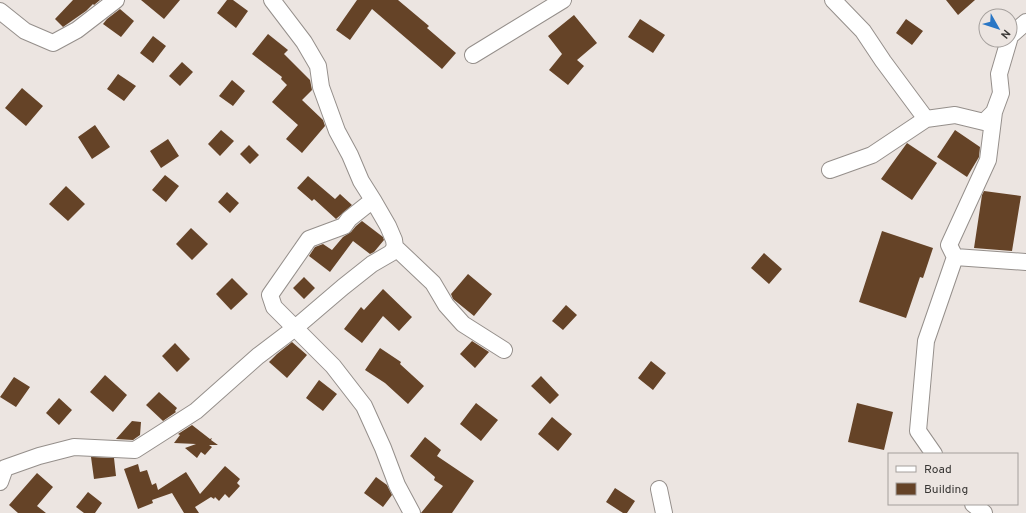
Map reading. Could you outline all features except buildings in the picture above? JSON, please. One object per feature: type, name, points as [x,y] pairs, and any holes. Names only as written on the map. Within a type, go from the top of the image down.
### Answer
[{"type":"street","points":[[0,11],[25,32],[53,43],[77,30],[116,0]]},
{"type":"street","points":[[272,0],[304,42],[318,66],[321,87],[337,131],[350,155],[361,181],[388,226],[394,240],[395,247],[433,284],[446,306],[463,324],[504,350]]},
{"type":"street","points":[[473,55],[563,0]]},
{"type":"street","points":[[833,0],[863,31],[883,61],[926,119]]},
{"type":"street","points":[[1018,29],[1026,22]]},
{"type":"street","points":[[933,453],[918,431],[926,340],[955,257],[949,245],[988,160],[994,112],[1001,93],[999,74],[1007,48]]},
{"type":"street","points":[[830,170],[872,155],[926,119],[955,115],[984,122],[994,112]]},
{"type":"street","points":[[373,200],[349,219],[344,226],[309,239],[270,295],[274,306],[332,366],[364,406],[383,448],[397,485],[412,513]]},
{"type":"street","points":[[2,470],[38,456],[74,447],[135,450],[196,411],[258,356],[295,328],[372,264],[391,253],[395,247]]},
{"type":"street","points":[[955,257],[1026,262]]},
{"type":"street","points":[[658,489],[664,513]]},
{"type":"street","points":[[974,505],[984,513]]}]
